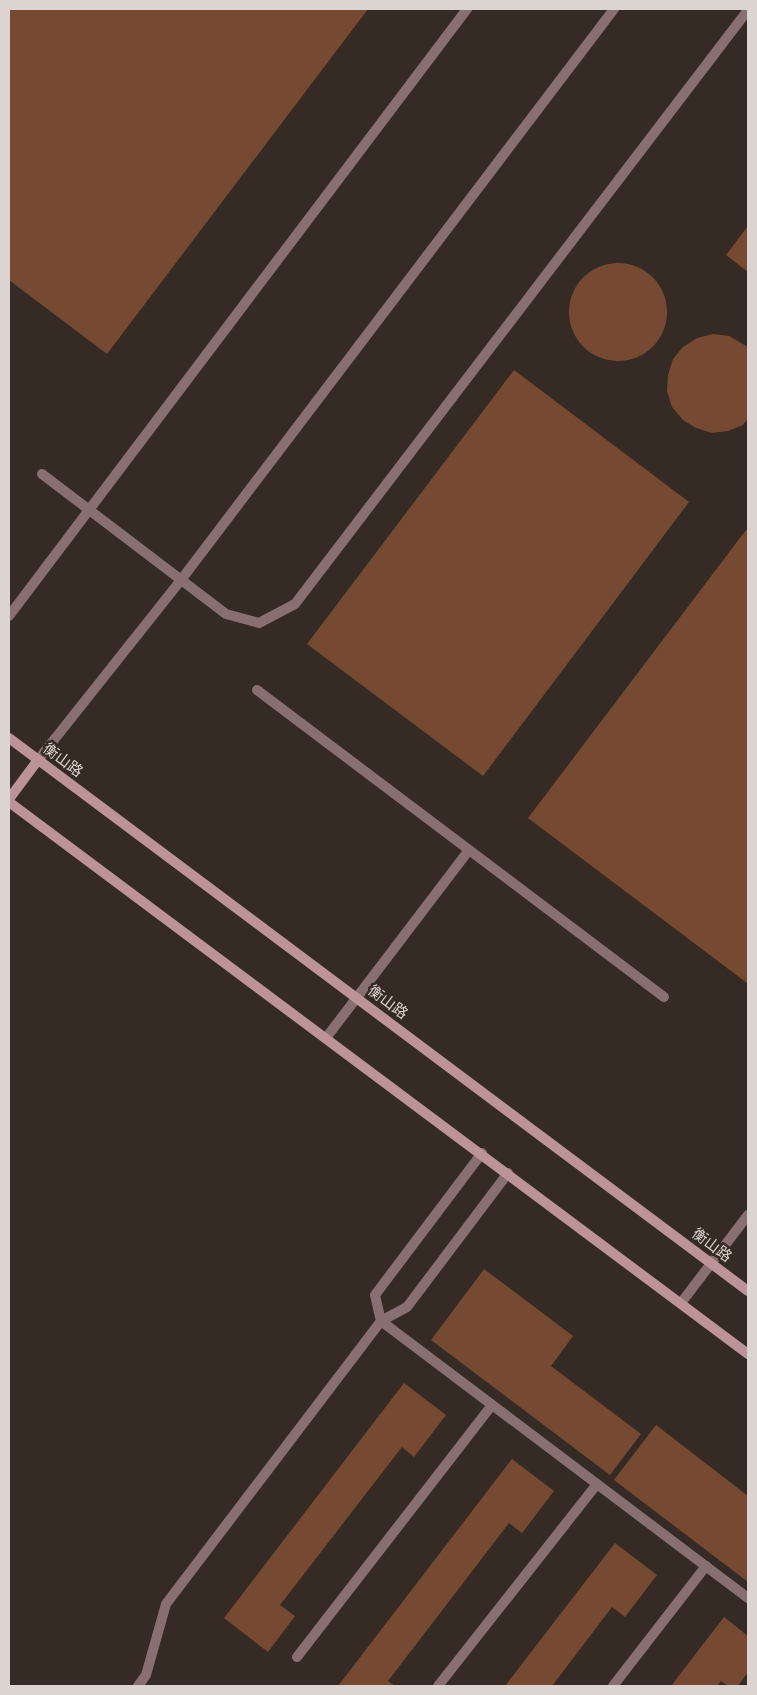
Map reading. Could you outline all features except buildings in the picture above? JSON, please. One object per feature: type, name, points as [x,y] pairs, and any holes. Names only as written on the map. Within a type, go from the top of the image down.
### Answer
[{"type":"street","points":[[9,616],[467,9]]},
{"type":"street","points":[[614,9],[180,580],[38,760],[9,801],[482,1153],[748,1354]]},
{"type":"street","points":[[42,474],[226,614],[259,623],[294,604],[748,10]]},
{"type":"street","points":[[257,690],[664,997]]},
{"type":"street","name":"衡山路","points":[[9,738],[357,997],[748,1292]]},
{"type":"street","points":[[326,1038],[469,850]]},
{"type":"street","points":[[482,1153],[375,1295],[381,1321],[748,1598]]},
{"type":"street","points":[[138,1686],[146,1675],[166,1604],[381,1321],[407,1308],[508,1173]]},
{"type":"street","points":[[681,1303],[748,1215]]},
{"type":"street","points":[[297,1657],[492,1405]]},
{"type":"street","points":[[438,1686],[597,1484]]},
{"type":"street","points":[[613,1686],[706,1566]]}]
